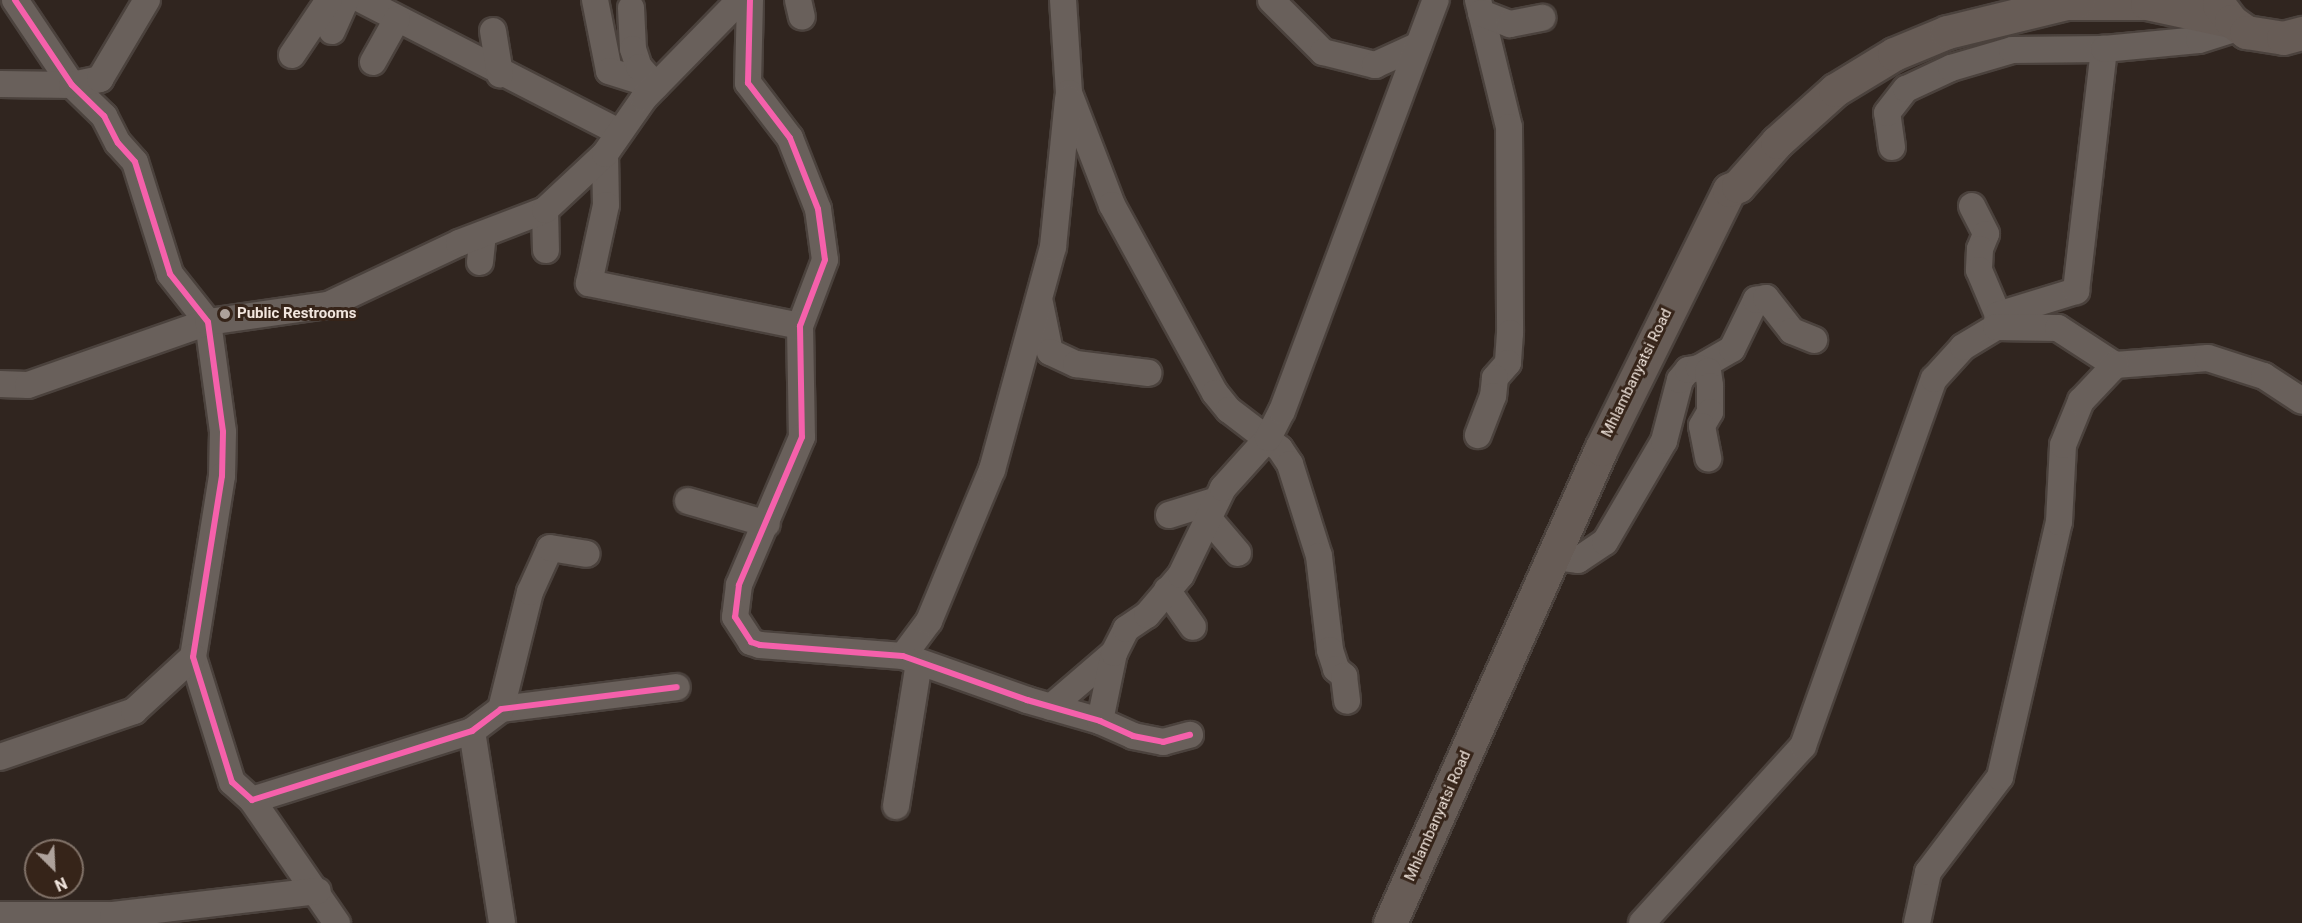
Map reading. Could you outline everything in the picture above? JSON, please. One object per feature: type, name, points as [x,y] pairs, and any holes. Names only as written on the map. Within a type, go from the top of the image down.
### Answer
[{"type":"main road","name":"Mhlambanyatsi Road","points":[[1390,923],[1655,334],[1729,190],[1836,90],[1894,54],[1947,32],[2073,2],[2147,3],[2229,16],[2265,38],[2296,39]]},
{"type":"street","points":[[15,0],[72,85],[104,116],[118,143],[135,162],[170,274],[208,322],[223,432],[222,476],[193,657],[232,782],[252,800],[318,891],[337,923]]},
{"type":"street","points":[[0,84],[72,85],[99,79],[147,0]]},
{"type":"street","points":[[292,55],[329,0]]},
{"type":"street","points":[[333,31],[346,0]]},
{"type":"street","points":[[362,0],[500,74],[619,132]]},
{"type":"street","points":[[596,0],[609,71],[656,86]]},
{"type":"street","points":[[0,384],[28,384],[208,322],[328,305],[483,234],[545,210],[604,154],[656,86],[740,0]]},
{"type":"street","points":[[750,0],[748,83],[790,138],[818,209],[825,260],[800,326],[802,437],[767,524],[739,585],[735,617],[751,642],[911,659],[1100,721],[1133,736],[1163,742],[1190,735]]},
{"type":"street","points":[[896,806],[911,659],[992,470],[1053,247],[1069,93],[1063,0]]},
{"type":"street","points":[[1271,0],[1323,52],[1375,65],[1419,45]]},
{"type":"street","points":[[1100,721],[1114,653],[1126,629],[1147,615],[1181,575],[1213,509],[1268,438],[1282,411],[1436,0]]},
{"type":"street","points":[[1480,7],[1510,24],[1542,18]]},
{"type":"street","points":[[1478,435],[1493,396],[1495,378],[1508,363],[1510,333],[1509,127],[1480,7]]},
{"type":"street","points":[[631,8],[633,49],[639,67],[656,86]]},
{"type":"street","points":[[1892,147],[1887,113],[1906,89],[1924,81],[2012,50],[2104,49],[2199,40],[2229,16]]},
{"type":"street","points":[[373,62],[397,19]]},
{"type":"street","points":[[493,31],[500,74]]},
{"type":"street","points":[[1642,923],[1803,746],[1934,379],[1963,347],[1997,321],[2076,291],[2104,49]]},
{"type":"street","points":[[1069,93],[1112,206],[1202,369],[1229,410],[1268,438],[1290,464],[1319,556],[1330,650],[1336,669],[1344,676],[1347,702]]},
{"type":"street","points":[[604,154],[606,205],[589,283],[800,326]]},
{"type":"street","points":[[1972,206],[1986,234],[1980,249],[1979,270],[1997,321]]},
{"type":"street","points":[[545,210],[546,250]]},
{"type":"street","points":[[480,262],[483,234]]},
{"type":"street","points":[[1039,297],[1050,352],[1076,364],[1148,374]]},
{"type":"street","points":[[1554,557],[1578,560],[1605,542],[1664,441],[1680,380],[1688,370],[1700,368],[1731,349],[1756,300],[1766,298],[1792,331],[1814,340]]},
{"type":"street","points":[[1997,321],[2058,328],[2115,365],[2208,358],[2264,376],[2302,401]]},
{"type":"street","points":[[1917,923],[1928,872],[2000,777],[2059,522],[2063,445],[2081,401],[2115,365]]},
{"type":"street","points":[[1700,368],[1708,371],[1710,386],[1710,412],[1702,426],[1708,458]]},
{"type":"street","points":[[688,501],[767,524]]},
{"type":"street","points":[[1169,515],[1213,509]]},
{"type":"street","points":[[1213,509],[1238,554]]},
{"type":"street","points":[[501,709],[530,592],[550,548],[587,554]]},
{"type":"street","points":[[1167,590],[1193,627]]},
{"type":"street","points":[[1052,707],[1114,653]]},
{"type":"street","points":[[0,757],[135,711],[193,657]]},
{"type":"street","points":[[252,800],[472,731],[501,709],[677,687]]},
{"type":"street","points":[[472,731],[502,923]]},
{"type":"street","points":[[0,915],[113,915],[318,891]]},
{"type":"cycle path","points":[[15,0],[72,85],[104,116],[118,143],[135,162],[170,274],[208,322],[223,432],[222,476],[193,657],[232,782],[252,800],[472,731],[501,709],[677,687]]},
{"type":"cycle path","points":[[750,0],[748,83],[790,138],[818,209],[825,260],[800,326],[802,437],[739,585],[735,617],[751,642],[760,645],[903,656],[1027,700],[1100,721],[1133,736],[1163,742],[1190,735]]},
{"type":"place","name":"Public Restrooms","points":[[225,314]]}]
